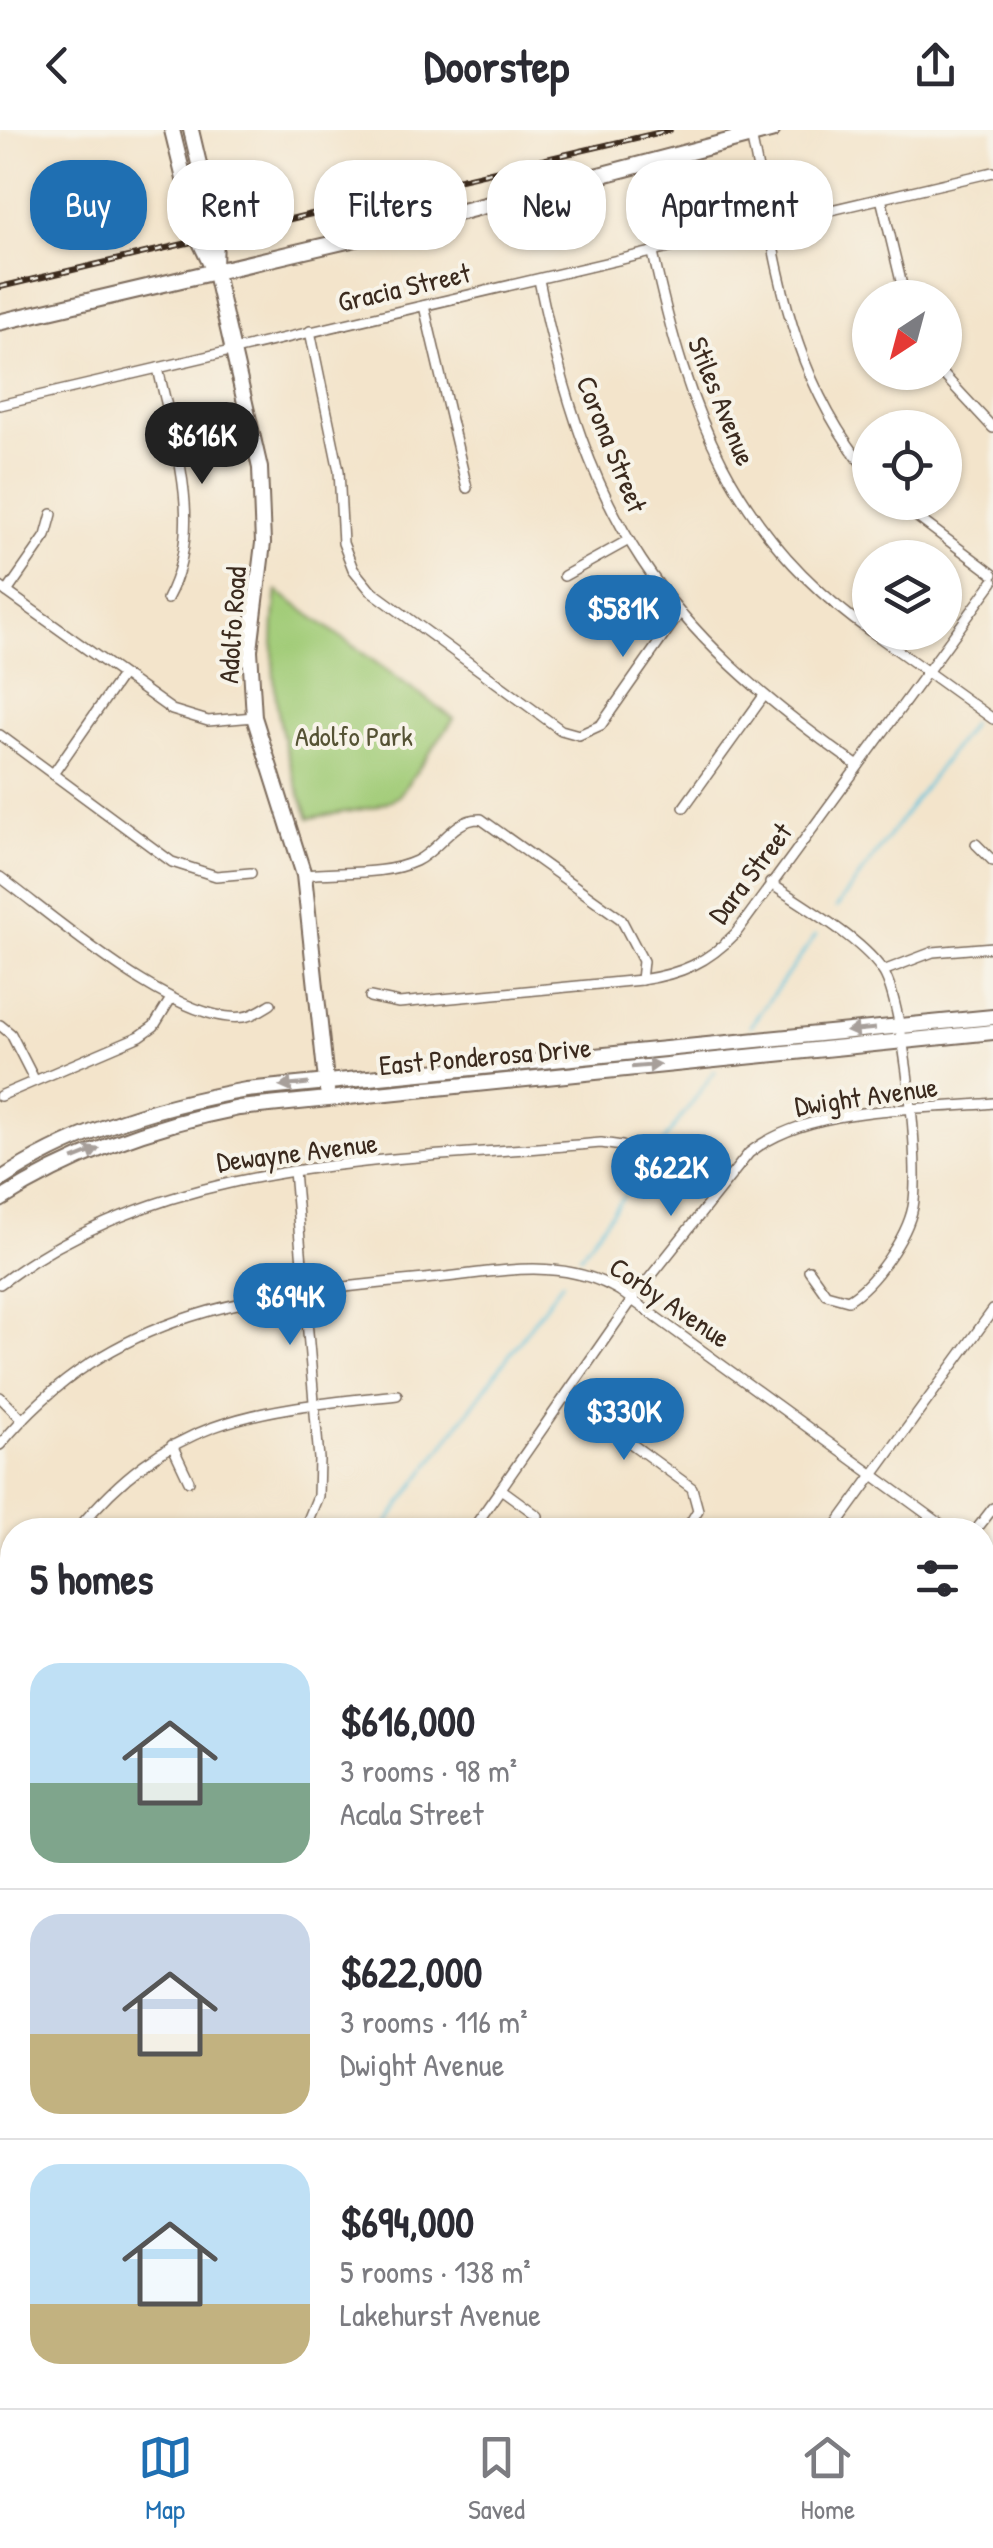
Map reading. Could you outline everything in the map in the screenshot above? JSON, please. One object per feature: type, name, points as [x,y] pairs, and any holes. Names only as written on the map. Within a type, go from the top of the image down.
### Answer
[{"type":"main road","name":"Adolfo Road","points":[[172,130],[198,240],[215,273],[264,498],[263,543],[250,639],[254,716],[304,875],[327,1089]]},
{"type":"main road","name":"Adolfo Road","points":[[191,130],[216,236],[215,273]]},
{"type":"main road","points":[[0,322],[215,273],[772,130]]},
{"type":"main road","name":"East Ponderosa Drive","points":[[901,1034],[993,1017]]},
{"type":"main road","name":"East Ponderosa Drive","points":[[0,1180],[80,1138],[170,1105],[901,1034],[993,1032]]},
{"type":"main road","name":"East Ponderosa Drive","points":[[0,1200],[64,1163],[160,1126],[327,1089]]},
{"type":"street","points":[[752,135],[756,160]]},
{"type":"street","name":"Gracia Street","points":[[833,210],[993,172]]},
{"type":"street","points":[[882,198],[901,280]]},
{"type":"street","name":"Gracia Street","points":[[0,405],[665,250]]},
{"type":"street","points":[[774,250],[802,364],[828,416],[852,449]]},
{"type":"street","name":"Stiles Avenue","points":[[652,253],[682,374],[719,463],[775,546],[822,595],[852,618]]},
{"type":"street","name":"Corona Street","points":[[539,280],[564,394],[592,471],[628,541],[679,614],[763,697],[858,766]]},
{"type":"street","points":[[424,306],[466,488]]},
{"type":"street","points":[[310,331],[340,470],[343,543],[358,577],[394,608],[561,730],[588,734],[600,726],[679,614]]},
{"type":"street","points":[[158,368],[186,518],[183,560],[166,598]]},
{"type":"street","points":[[958,390],[993,428]]},
{"type":"street","points":[[52,514],[46,536],[4,590],[162,705],[190,718],[219,722],[254,716]]},
{"type":"street","points":[[922,520],[993,574]]},
{"type":"street","points":[[564,576],[628,541]]},
{"type":"street","name":"Dara Street","points":[[370,997],[399,1004],[641,980],[689,970],[720,949],[993,582]]},
{"type":"street","name":"Stiles Avenue","points":[[897,650],[993,720]]},
{"type":"street","points":[[53,774],[122,676]]},
{"type":"street","points":[[684,808],[763,697]]},
{"type":"street","points":[[0,735],[182,867],[216,876],[251,873]]},
{"type":"street","points":[[304,875],[406,865],[431,852],[464,821],[482,819],[621,920],[644,961],[641,980]]},
{"type":"street","points":[[976,844],[993,860]]},
{"type":"street","points":[[0,877],[170,1000],[218,1016],[244,1017],[271,1004]]},
{"type":"street","points":[[770,883],[848,939],[883,971],[894,992],[910,1112],[914,1199],[903,1233],[848,1300],[826,1294],[809,1270]]},
{"type":"street","points":[[883,971],[933,952],[993,948]]},
{"type":"street","points":[[0,1096],[140,1036],[154,1026],[170,1000]]},
{"type":"street","points":[[0,1025],[11,1034],[34,1079]]},
{"type":"street","name":"Dwight Avenue","points":[[481,1518],[632,1300],[739,1163],[760,1144],[804,1123],[993,1104]]},
{"type":"street","name":"Dewayne Avenue","points":[[0,1284],[62,1244],[142,1205],[206,1186],[294,1172],[601,1143],[622,1146]]},
{"type":"street","points":[[294,1172],[319,1480],[310,1518]]},
{"type":"street","name":"Corby Avenue","points":[[0,1446],[64,1384],[152,1330],[215,1306],[304,1290],[540,1268],[582,1271],[632,1300],[933,1518]]},
{"type":"street","points":[[842,1518],[993,1310]]},
{"type":"street","points":[[87,1518],[118,1486],[172,1444],[242,1415],[396,1395]]},
{"type":"street","points":[[566,1396],[692,1488],[698,1510],[693,1518]]},
{"type":"street","points":[[0,1397],[23,1420]]},
{"type":"street","points":[[172,1444],[189,1481]]},
{"type":"street","points":[[502,1489],[538,1516]]},
{"type":"green space","name":"Adolfo Park","points":[[277,591],[454,719],[398,797],[375,807],[309,818],[289,762],[277,707],[273,650]]},
{"type":"waterway","points":[[990,697],[993,692]]},
{"type":"waterway","points":[[836,908],[972,723]]},
{"type":"waterway","points":[[750,1026],[816,935]]},
{"type":"waterway","points":[[580,1256],[715,1071]]},
{"type":"waterway","points":[[391,1518],[563,1281]]},
{"type":"railway","points":[[0,287],[670,130]]}]
